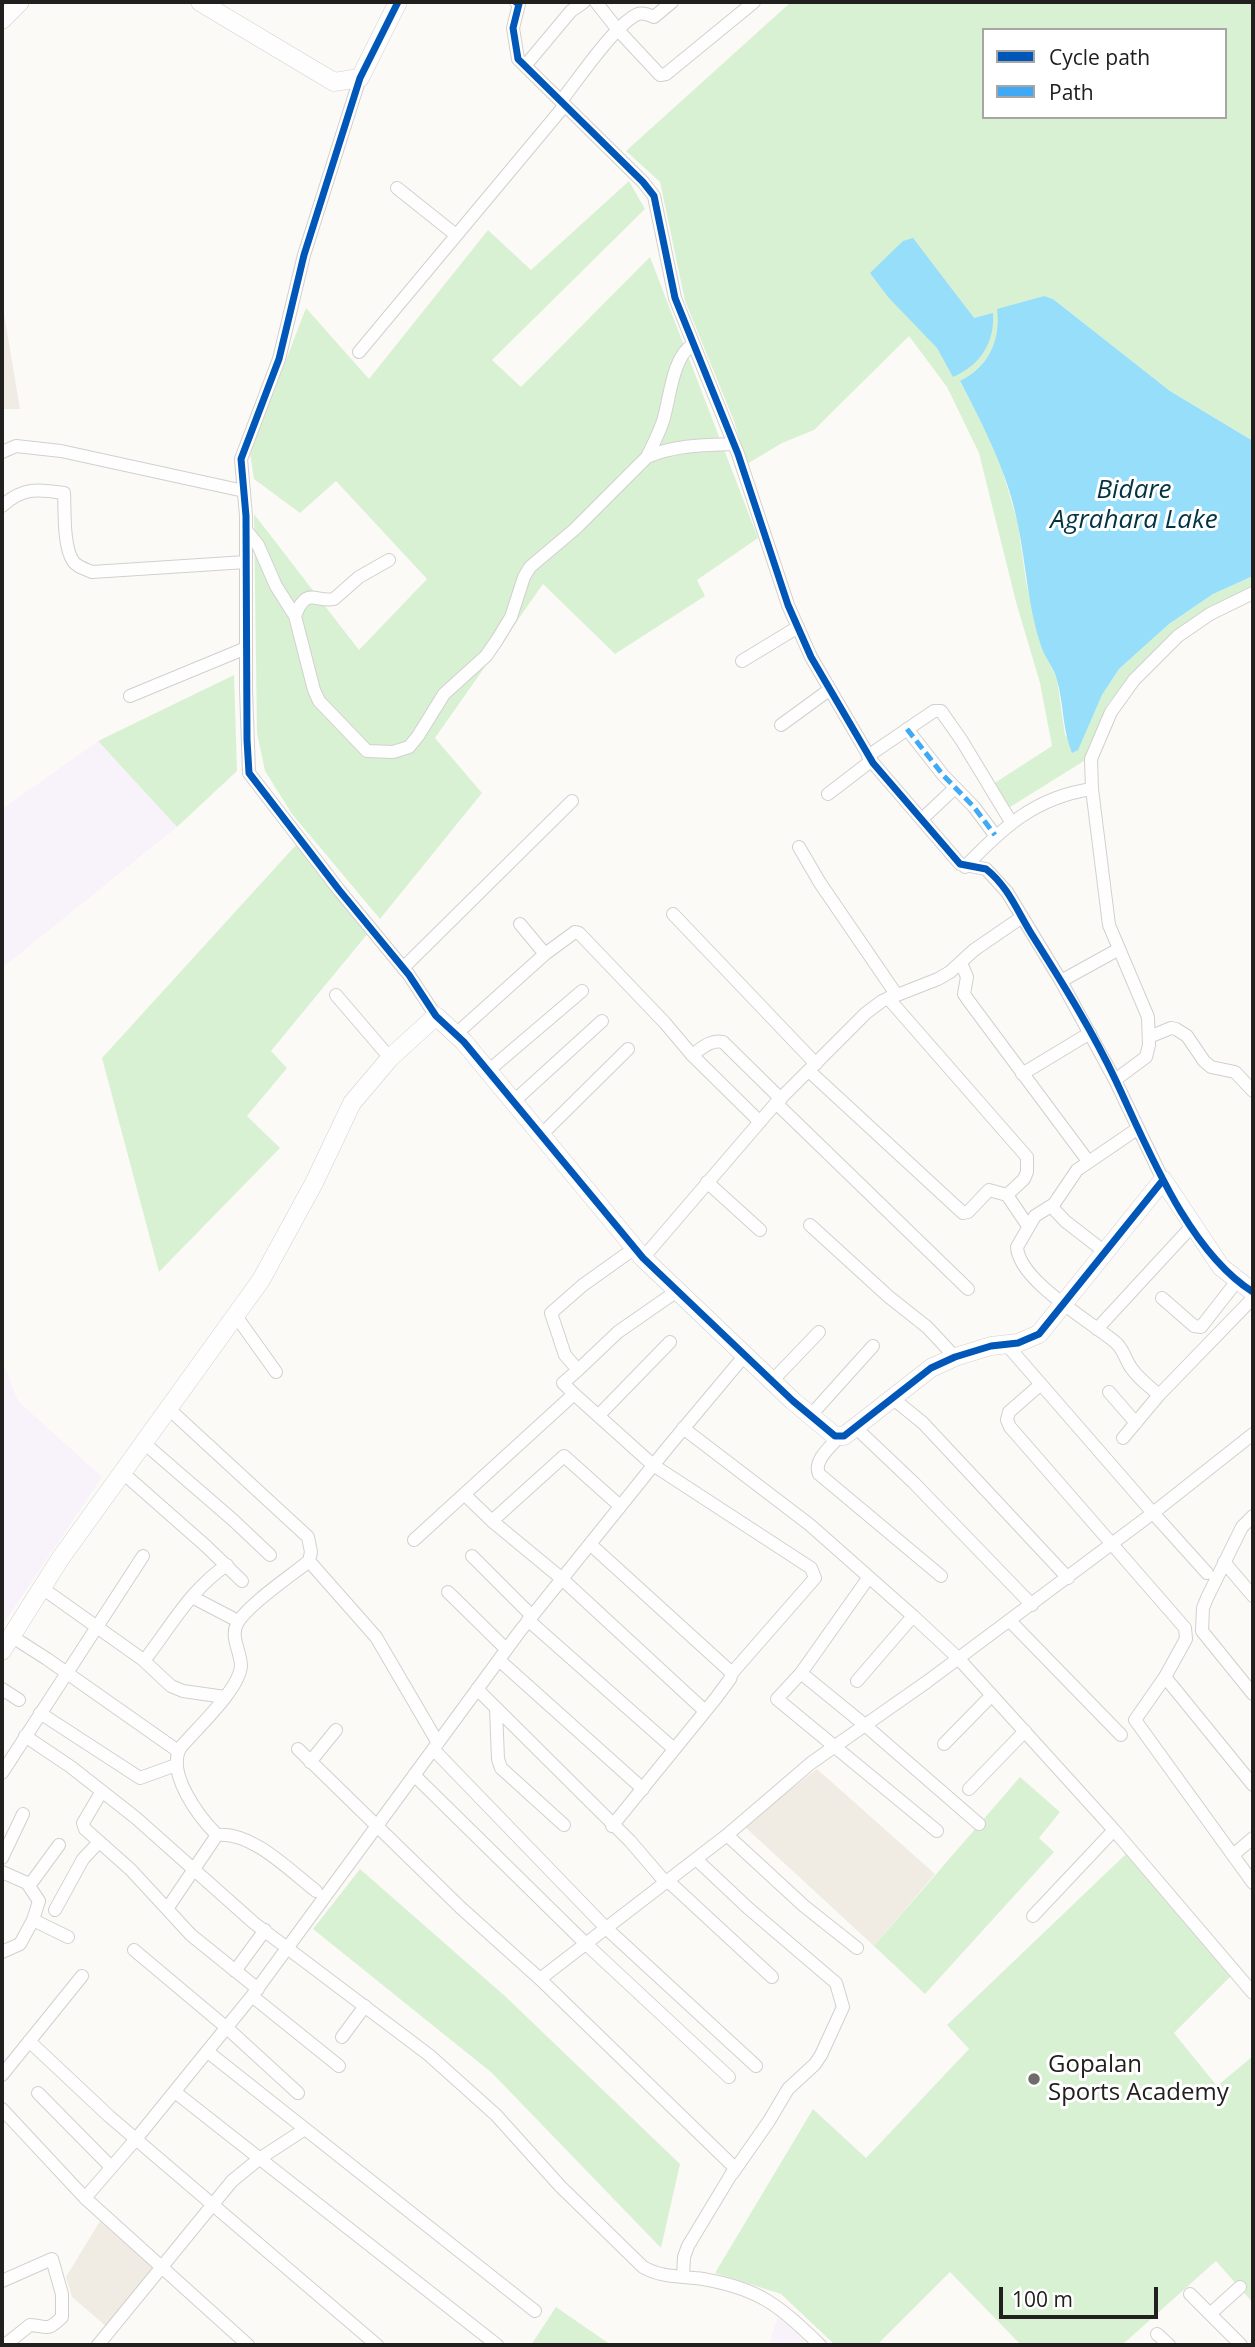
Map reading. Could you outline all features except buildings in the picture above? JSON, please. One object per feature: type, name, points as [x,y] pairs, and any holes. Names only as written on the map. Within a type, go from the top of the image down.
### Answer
[{"type":"street","points":[[2,20],[20,2]]},
{"type":"street","points":[[200,2],[334,82],[360,78]]},
{"type":"street","points":[[398,2],[360,78],[304,255],[279,359],[242,459],[246,530],[250,773],[403,968],[436,1016],[456,1034],[488,1071],[639,1253],[772,1381],[839,1437]]},
{"type":"street","points":[[516,2],[519,5],[513,28],[517,59],[643,181],[654,196],[675,299],[734,444],[788,605],[829,690],[869,758],[956,861],[965,867],[981,867],[992,873],[1007,892],[1090,1033],[1163,1180],[1221,1267],[1253,1292]]},
{"type":"street","points":[[525,66],[571,11],[584,2]]},
{"type":"street","points":[[596,2],[660,75],[666,74],[754,2]]},
{"type":"street","points":[[359,352],[563,103],[618,30],[639,14],[654,17],[672,2]]},
{"type":"street","points":[[397,188],[456,235]]},
{"type":"street","points":[[246,530],[258,545],[275,586],[295,616],[319,701],[367,751],[393,752],[409,747],[444,694],[486,656],[498,640],[511,617],[530,567],[575,529],[647,457],[662,425],[681,356],[685,349],[692,345]]},
{"type":"street","points":[[647,457],[688,446],[734,444]]},
{"type":"street","points":[[2,452],[16,446],[61,451],[244,491]]},
{"type":"street","points":[[2,505],[27,490],[64,494],[67,545],[73,562],[92,572],[246,562]]},
{"type":"street","points":[[295,616],[309,598],[314,596],[334,600],[359,578],[389,561]]},
{"type":"street","points":[[1115,1080],[1146,1057],[1148,1017],[1109,925],[1091,759],[1111,712],[1134,680],[1178,636],[1210,614],[1253,593]]},
{"type":"street","points":[[742,661],[798,627]]},
{"type":"street","points":[[130,696],[246,648]]},
{"type":"street","points":[[781,725],[829,690]]},
{"type":"street","points":[[828,794],[907,729],[934,711],[941,711],[1011,822]]},
{"type":"street","points":[[907,729],[995,835]]},
{"type":"street","points":[[922,819],[955,789]]},
{"type":"street","points":[[965,867],[1011,822],[1067,793],[1093,789]]},
{"type":"street","points":[[403,968],[572,801]]},
{"type":"street","points":[[799,847],[892,996],[1027,1157],[1024,1179],[1007,1195]]},
{"type":"street","points":[[673,914],[812,1067],[963,1213],[968,1212],[989,1190],[1007,1195],[1028,1227]]},
{"type":"street","points":[[578,1370],[565,1355],[551,1313],[583,1285],[639,1253],[707,1182],[778,1101],[866,1013],[892,996],[938,979],[1022,917]]},
{"type":"street","points":[[520,924],[545,954]]},
{"type":"street","points":[[456,1034],[545,954],[575,932],[582,934],[692,1055],[760,1122]]},
{"type":"street","points":[[1061,981],[1119,949]]},
{"type":"street","points":[[961,963],[967,977],[964,994],[1088,1161]]},
{"type":"street","points":[[488,1071],[582,991]]},
{"type":"street","points":[[336,995],[390,1058]]},
{"type":"street","points":[[178,1751],[65,1673],[6,1643],[276,1257],[352,1103],[390,1058],[436,1016]]},
{"type":"street","points":[[513,1102],[602,1021]]},
{"type":"street","points":[[1149,1037],[1171,1028],[1177,1029],[1187,1036],[1211,1067],[1235,1072],[1253,1091]]},
{"type":"street","points":[[1022,1074],[1090,1033]]},
{"type":"street","points":[[692,1055],[711,1042],[723,1042],[778,1101],[968,1289]]},
{"type":"street","points":[[541,1135],[628,1049]]},
{"type":"street","points":[[1137,1129],[1077,1170],[1062,1195],[1035,1216],[1017,1247],[1019,1256],[1032,1276],[1063,1304],[1118,1344],[1133,1371],[1159,1395]]},
{"type":"street","points":[[941,1576],[819,1474],[816,1470],[817,1464],[839,1437],[931,1368],[955,1357],[991,1346],[1018,1343],[1039,1334],[1163,1180]]},
{"type":"street","points":[[707,1182],[760,1230]]},
{"type":"street","points":[[1051,1206],[1065,1221],[1105,1252]]},
{"type":"street","points":[[810,1225],[889,1297],[927,1327],[955,1357]]},
{"type":"street","points":[[1097,1329],[1192,1226]]},
{"type":"street","points":[[1161,1298],[1194,1326],[1201,1327],[1237,1280]]},
{"type":"street","points":[[612,1826],[705,1711],[732,1673],[815,1578],[811,1568],[653,1465],[562,1383],[618,1332],[677,1291]]},
{"type":"street","points":[[1123,1438],[1159,1395],[1253,1298]]},
{"type":"street","points":[[236,1316],[276,1372]]},
{"type":"street","points":[[772,1381],[819,1332]]},
{"type":"street","points":[[599,1415],[670,1342]]},
{"type":"street","points":[[1006,1344],[1207,1573]]},
{"type":"street","points":[[811,1415],[873,1346]]},
{"type":"street","points":[[85,2197],[255,1993],[530,1618],[745,1355]]},
{"type":"street","points":[[1041,1384],[1009,1412],[1007,1420],[1010,1427],[1185,1628],[1186,1639],[1135,1720],[1253,1882]]},
{"type":"street","points":[[1109,1392],[1136,1423]]},
{"type":"street","points":[[414,1541],[574,1394]]},
{"type":"street","points":[[891,1397],[923,1423],[1068,1578]]},
{"type":"street","points":[[169,1409],[307,1537],[311,1552],[309,1561],[238,1621],[234,1637],[239,1649],[241,1667],[234,1686],[178,1751],[176,1765],[190,1801],[202,1820],[217,1835],[235,1836],[255,1843],[317,1891]]},
{"type":"street","points":[[855,1427],[914,1483],[1032,1605]]},
{"type":"street","points":[[683,1428],[810,1525],[958,1658],[1114,1830],[1253,1993]]},
{"type":"street","points":[[540,1979],[727,1835],[786,1783],[834,1746],[866,1726],[1114,1544],[1253,1434]]},
{"type":"street","points":[[144,1443],[270,1555]]},
{"type":"street","points":[[492,1521],[564,1455],[620,1506]]},
{"type":"street","points":[[123,1473],[242,1581]]},
{"type":"street","points":[[465,1494],[705,1711]]},
{"type":"street","points":[[1253,1516],[1242,1527],[1203,1608],[1202,1631],[1253,1694]]},
{"type":"street","points":[[590,1544],[732,1673]]},
{"type":"street","points":[[2,1773],[143,1556]]},
{"type":"street","points":[[472,1556],[530,1618],[674,1749]]},
{"type":"street","points":[[309,1561],[376,1637],[435,1746],[606,1928],[756,2066]]},
{"type":"street","points":[[1224,1562],[1253,1596]]},
{"type":"street","points":[[142,1659],[147,1657],[211,1575],[227,1565]]},
{"type":"street","points":[[869,1577],[801,1673],[776,1699],[937,1831]]},
{"type":"street","points":[[42,1588],[142,1659],[172,1686],[183,1691],[225,1697]]},
{"type":"street","points":[[448,1592],[503,1655],[643,1789]]},
{"type":"street","points":[[192,1597],[238,1621]]},
{"type":"street","points":[[857,1681],[914,1616]]},
{"type":"street","points":[[1010,1621],[1121,1735]]},
{"type":"street","points":[[801,1673],[979,1824]]},
{"type":"street","points":[[1164,1677],[1253,1785]]},
{"type":"street","points":[[2,1689],[19,1700]]},
{"type":"street","points":[[477,1689],[630,1841],[667,1882],[772,1977]]},
{"type":"street","points":[[944,1744],[992,1695]]},
{"type":"street","points":[[496,1709],[498,1759],[502,1768],[564,1825]]},
{"type":"street","points":[[40,1713],[140,1778],[176,1765]]},
{"type":"street","points":[[310,1762],[336,1730]]},
{"type":"street","points":[[969,1789],[1025,1731]]},
{"type":"street","points":[[25,1736],[102,1791],[265,1930],[429,2055],[496,2115],[560,2186],[643,2267],[661,2275],[724,2283],[761,2296],[784,2311],[820,2345]]},
{"type":"street","points":[[298,1749],[735,2168],[688,2246],[684,2257],[683,2277]]},
{"type":"street","points":[[414,1775],[585,1943],[729,2077]]},
{"type":"street","points":[[102,1791],[83,1823],[85,1829],[131,1870],[191,1935],[235,1970],[255,1993],[339,2066]]},
{"type":"street","points":[[2,1858],[23,1814]]},
{"type":"street","points":[[1033,1916],[1114,1830]]},
{"type":"street","points":[[167,1909],[217,1835]]},
{"type":"street","points":[[727,1835],[804,1906],[857,1948]]},
{"type":"street","points":[[1233,1855],[1253,1838]]},
{"type":"street","points":[[55,1910],[76,1869],[99,1842]]},
{"type":"street","points":[[27,1883],[32,1882],[59,1844]]},
{"type":"street","points":[[696,1859],[748,1908],[836,1983],[842,2003],[841,2014],[821,2055],[788,2090],[731,2174]]},
{"type":"street","points":[[2,1872],[27,1883],[39,1901],[33,1920],[20,1944],[2,1952]]},
{"type":"street","points":[[33,1920],[68,1937]]},
{"type":"street","points":[[235,1970],[265,1930]]},
{"type":"street","points":[[134,1950],[227,2028],[298,2093]]},
{"type":"street","points":[[2,2075],[82,1976]]},
{"type":"street","points":[[342,2037],[365,2006]]},
{"type":"street","points":[[29,2041],[136,2139],[377,2345]]},
{"type":"street","points":[[208,2052],[535,2311]]},
{"type":"street","points":[[175,2092],[497,2345]]},
{"type":"street","points":[[38,2093],[111,2167]]},
{"type":"street","points":[[2,2109],[85,2197],[248,2345]]},
{"type":"street","points":[[98,2345],[163,2269],[232,2181],[304,2129]]},
{"type":"street","points":[[2,2281],[52,2259],[62,2294],[62,2317],[54,2325],[42,2328],[30,2325],[5,2345]]},
{"type":"street","points":[[1210,2314],[1240,2287]]},
{"type":"street","points":[[1190,2294],[1241,2345]]},
{"type":"street","points":[[1157,2334],[1169,2345]]},
{"type":"shaded area","points":[[2,302],[20,409],[2,409]]},
{"type":"shaded area","points":[[98,741],[177,827],[2,968],[2,809]]},
{"type":"shaded area","points":[[2,1359],[18,1401],[102,1477],[2,1626]]},
{"type":"shaded area","points":[[817,1769],[935,1874],[874,1946],[744,1826]]},
{"type":"shaded area","points":[[100,2221],[156,2270],[107,2327],[72,2297],[66,2277]]},
{"type":"shaded area","points":[[778,2316],[808,2345],[769,2345]]},
{"type":"green space","points":[[791,2],[1253,2],[1253,441],[1170,391],[1053,299],[1044,296],[998,309],[997,332],[991,351],[970,376],[960,382],[988,434],[1001,466],[1018,523],[1026,582],[1041,646],[1057,679],[1065,735],[1078,749],[1102,695],[1119,669],[1169,624],[1213,594],[1253,576],[1253,588],[1221,602],[1175,632],[1130,676],[1107,705],[1084,761],[1010,807],[993,784],[1052,746],[1040,683],[1016,602],[979,453],[947,387],[909,336],[814,430],[782,443],[747,464],[734,421],[685,301],[660,182],[626,151]]},
{"type":"green space","points":[[629,181],[645,209],[492,360],[521,387],[650,257],[758,538],[697,580],[705,596],[615,654],[543,584],[435,738],[482,793],[380,919],[292,814],[265,771],[257,733],[254,514],[359,650],[427,579],[336,481],[300,513],[254,479],[250,453],[306,308],[369,379],[488,230],[531,270]]},
{"type":"green space","points":[[234,675],[237,771],[177,827],[98,741]]},
{"type":"green space","points":[[296,845],[369,932],[271,1051],[287,1068],[247,1116],[280,1148],[159,1272],[102,1058]]},
{"type":"green space","points":[[1020,1777],[1060,1812],[1039,1838],[1054,1852],[925,1994],[874,1946]]},
{"type":"green space","name":"Gopalan Sports Academy","points":[[1126,1854],[1231,1976],[1174,2033],[1217,2086],[1253,2056],[1253,2303],[1216,2261],[1122,2345],[1021,2345],[950,2272],[877,2345],[835,2345],[781,2294],[715,2273],[813,2109],[866,2158],[969,2049],[947,2025]]},
{"type":"green space","points":[[360,1869],[506,1997],[680,2164],[661,2248],[492,2073],[313,1929]]},
{"type":"green space","points":[[556,2307],[611,2345],[531,2345]]},
{"type":"water","points":[[913,238],[974,318],[993,313],[991,334],[984,352],[971,366],[953,377],[937,348],[888,297],[870,273],[903,241]]},
{"type":"water","name":"Bidare Agrahara Lake","points":[[1044,296],[1053,299],[1170,391],[1253,441],[1253,576],[1213,594],[1169,624],[1119,669],[1102,695],[1078,750],[1072,753],[1066,735],[1057,680],[1037,631],[1014,506],[1002,469],[960,381],[978,368],[990,352],[997,332],[997,309]]},
{"type":"marked path","points":[[907,729],[995,835]]},
{"type":"cycle path","points":[[398,2],[360,78],[304,255],[279,359],[241,459],[246,516],[249,773],[409,975],[436,1016],[464,1042],[643,1258],[793,1401],[835,1436],[844,1436],[931,1368],[955,1357],[991,1346],[1018,1343],[1039,1334],[1163,1180]]},
{"type":"cycle path","points":[[516,2],[519,4],[513,28],[518,59],[654,196],[675,298],[738,454],[788,605],[811,657],[873,763],[960,864],[986,869],[1007,893],[1098,1044],[1172,1197],[1209,1251],[1230,1274],[1253,1292]]},
{"type":"place","name":"Gopalan Sports Academy","points":[[1034,2079]]}]
